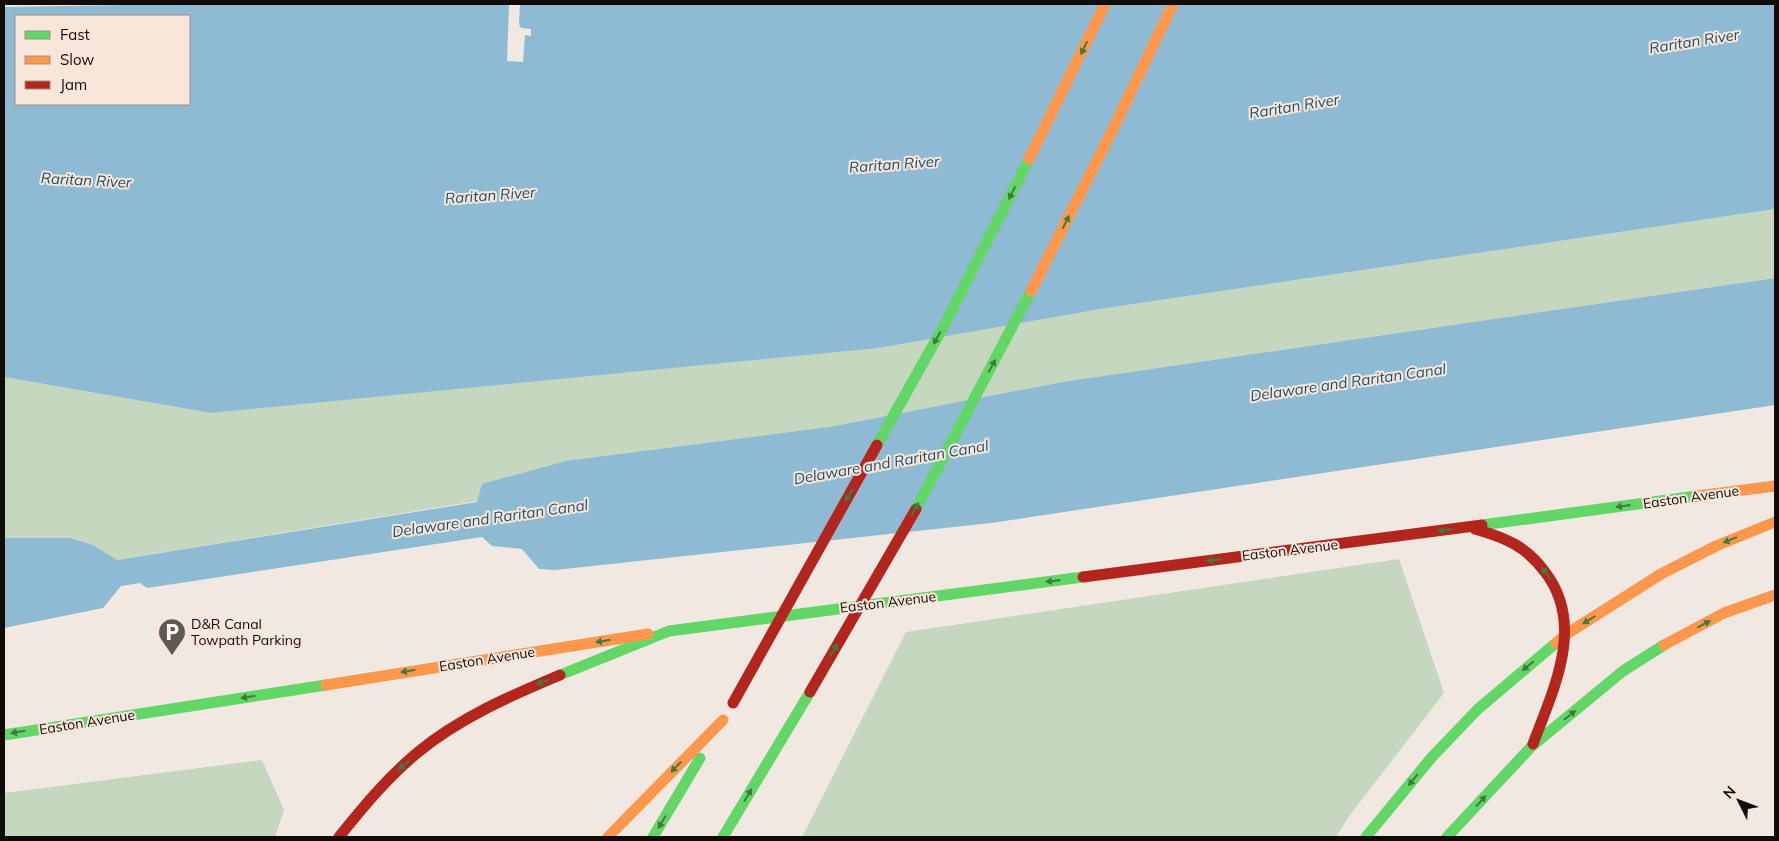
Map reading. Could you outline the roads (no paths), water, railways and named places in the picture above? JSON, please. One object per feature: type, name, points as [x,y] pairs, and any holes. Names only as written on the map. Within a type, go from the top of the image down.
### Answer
[{"type":"main road","points":[[653,837],[733,704],[946,322],[1050,118],[1105,4]]},
{"type":"main road","points":[[723,837],[810,692],[924,493],[1031,292],[1173,4]]},
{"type":"main road","name":"Easton Avenue","points":[[4,735],[669,631],[1775,486]]},
{"type":"main road","points":[[1366,837],[1432,757],[1478,709],[1565,634],[1661,574],[1716,546],[1775,522]]},
{"type":"main road","points":[[1468,527],[1518,543],[1550,577],[1559,594],[1565,613],[1565,634],[1557,680],[1532,746]]},
{"type":"main road","points":[[1447,837],[1532,746],[1623,671],[1675,639],[1724,613],[1775,595]]},
{"type":"main road","points":[[339,837],[392,775],[431,742],[471,716],[512,695],[669,631]]},
{"type":"main road","points":[[608,837],[723,720]]},
{"type":"water","name":"Raritan River","points":[[183,4],[1775,4],[1775,209],[1100,309],[878,348],[211,413],[4,377],[4,7]]},
{"type":"water","name":"Delaware and Raritan Canal","points":[[1775,278],[1775,405],[991,523],[555,570],[539,569],[522,549],[492,546],[482,537],[147,588],[140,583],[121,586],[103,608],[4,628],[4,538],[71,538],[93,545],[117,560],[477,502],[482,484],[566,461],[830,427],[1062,382]]},
{"type":"place","name":"D&R Canal Towpath Parking","points":[[172,656]]}]
